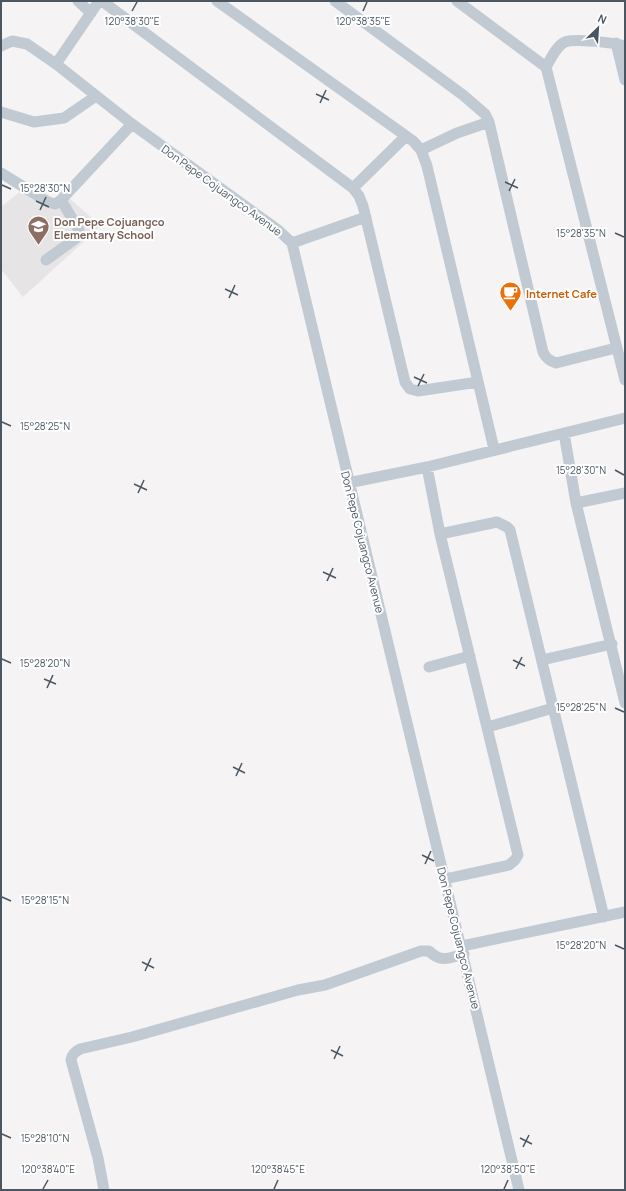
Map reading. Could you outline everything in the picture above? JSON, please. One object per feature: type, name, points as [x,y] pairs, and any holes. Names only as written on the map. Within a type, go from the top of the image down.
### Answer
[{"type":"street","points":[[78,1],[91,13]]},
{"type":"street","points":[[56,64],[98,1]]},
{"type":"street","points":[[102,1],[353,188],[359,196],[363,206],[405,382],[410,389],[418,391],[478,382]]},
{"type":"street","points":[[217,1],[413,141],[421,150],[429,174],[494,449]]},
{"type":"street","points":[[334,1],[463,95],[485,114],[489,122],[545,357],[556,363],[616,348]]},
{"type":"street","points":[[457,1],[546,67],[625,380]]},
{"type":"street","points":[[546,67],[558,46],[565,42],[572,40],[620,45],[625,80]]},
{"type":"street","name":"Don Pepe Cojuangco Avenue","points":[[1,46],[12,41],[27,44],[56,64],[132,124],[278,230],[292,243],[348,483],[463,950],[519,1190]]},
{"type":"street","points":[[1,112],[34,122],[64,118],[96,96]]},
{"type":"street","points":[[421,150],[456,133],[489,122]]},
{"type":"street","points":[[1,173],[48,202],[55,204],[61,200],[132,124]]},
{"type":"street","points":[[353,188],[406,136]]},
{"type":"street","points":[[46,260],[75,239],[79,230],[61,200]]},
{"type":"street","points":[[292,243],[366,217]]},
{"type":"street","points":[[348,483],[427,467],[494,449],[625,418]]},
{"type":"street","points":[[564,433],[576,503],[612,644],[625,702]]},
{"type":"street","points":[[427,467],[440,534],[518,855],[510,865],[445,879]]},
{"type":"street","points":[[576,503],[625,493]]},
{"type":"street","points":[[440,534],[497,522],[510,530],[604,917]]},
{"type":"street","points":[[542,660],[612,644]]},
{"type":"street","points":[[429,667],[470,656]]},
{"type":"street","points":[[488,727],[553,708]]},
{"type":"street","points":[[104,1190],[98,1158],[71,1060],[75,1052],[80,1049],[298,990],[325,985],[421,951],[429,951],[435,957],[442,960],[463,950],[625,912]]},
{"type":"shaded area","name":"Don Pepe Cojuangco Elementary School","points":[[22,190],[49,208],[69,198],[101,226],[23,297],[1,269],[1,207]]},
{"type":"place","name":"Don Pepe Cojuangco Elementary School","points":[[39,246]]},
{"type":"place","name":"Internet Cafe","points":[[510,312]]}]
